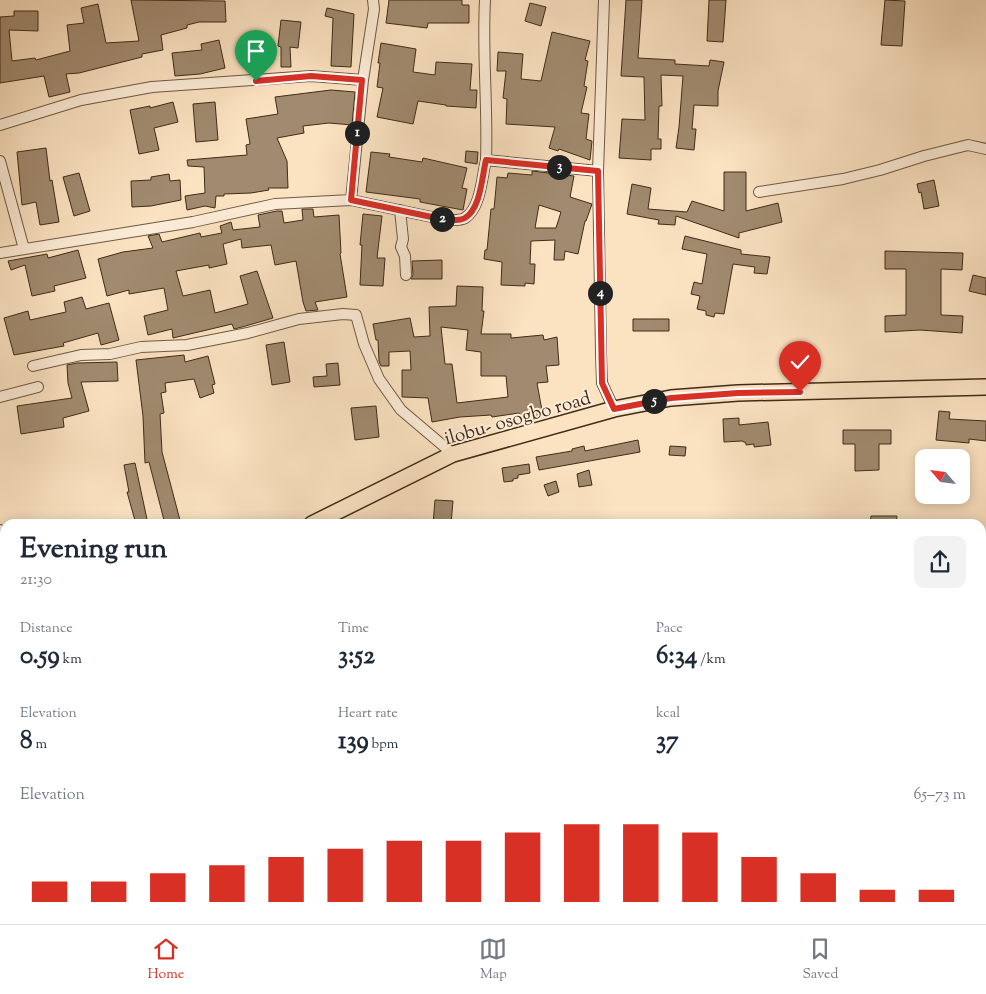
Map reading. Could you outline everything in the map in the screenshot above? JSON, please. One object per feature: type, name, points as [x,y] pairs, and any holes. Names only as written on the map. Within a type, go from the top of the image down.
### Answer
[{"type":"main road","name":"ilobu- osogbo road","points":[[322,519],[453,454],[614,409],[671,398],[738,393],[986,387]]},
{"type":"street","points":[[351,200],[362,80],[374,9],[373,0]]},
{"type":"street","points":[[0,253],[193,222],[275,204],[351,200],[446,220],[465,218],[476,206],[486,160],[485,0]]},
{"type":"street","points":[[604,0],[598,171],[602,383],[614,409]]},
{"type":"street","points":[[0,125],[81,100],[152,87],[311,76],[362,80]]},
{"type":"street","points":[[759,192],[843,179],[968,145],[986,149]]},
{"type":"street","points":[[486,160],[598,171]]},
{"type":"street","points":[[0,161],[24,249]]},
{"type":"street","points":[[400,210],[404,239],[401,247],[405,256],[406,275]]},
{"type":"street","points":[[33,366],[81,354],[110,354],[141,347],[187,345],[248,333],[298,319],[343,314],[356,315],[364,344],[378,379],[401,410],[453,454]]},
{"type":"street","points":[[0,397],[38,386]]},
{"type":"building","points":[[131,0],[225,1],[226,22],[199,22],[187,25],[187,28],[161,35],[163,50],[142,54],[142,57],[79,73],[66,74],[70,92],[49,97],[44,76],[0,83],[0,17],[14,16],[14,11],[38,11],[38,31],[9,30],[12,61],[35,58],[36,60],[70,51],[67,25],[84,23],[81,8],[98,4],[106,43],[139,41]]},
{"type":"building","points":[[389,0],[462,0],[462,5],[469,5],[469,23],[428,23],[427,28],[386,23]]},
{"type":"building","points":[[626,0],[642,0],[638,58],[675,60],[675,64],[709,66],[710,60],[724,62],[718,91],[718,106],[694,105],[692,129],[696,129],[694,150],[676,148],[683,76],[661,75],[662,106],[659,106],[658,139],[661,139],[661,149],[651,149],[651,160],[619,158],[622,119],[645,120],[644,77],[621,76]]},
{"type":"building","points":[[709,0],[726,0],[723,42],[707,41]]},
{"type":"building","points":[[885,0],[905,1],[902,46],[881,45]]},
{"type":"building","points":[[530,3],[546,7],[541,26],[525,21]]},
{"type":"building","points":[[327,8],[354,14],[351,67],[331,66],[333,18],[325,16]]},
{"type":"building","points":[[281,20],[301,22],[298,48],[290,47],[291,67],[281,67],[281,47],[278,46]]},
{"type":"building","points":[[552,32],[590,41],[585,60],[588,61],[584,86],[587,87],[581,113],[589,114],[586,139],[592,141],[590,160],[559,149],[558,151],[549,148],[555,127],[506,124],[507,99],[503,98],[506,71],[497,71],[498,52],[523,54],[521,79],[541,81]]},
{"type":"building","points":[[219,40],[225,68],[200,74],[175,76],[172,53],[202,50],[201,44]]},
{"type":"building","points":[[381,43],[416,49],[413,72],[435,75],[436,62],[472,64],[470,90],[477,90],[476,108],[446,106],[418,101],[413,124],[377,117],[383,88],[377,87]]},
{"type":"building","points":[[331,90],[355,92],[352,125],[329,123],[303,126],[304,133],[277,138],[287,161],[288,188],[268,188],[269,190],[251,193],[224,194],[224,196],[216,196],[215,208],[205,206],[187,210],[185,196],[205,193],[204,167],[188,166],[187,160],[247,155],[246,145],[250,144],[246,119],[278,114],[275,97]]},
{"type":"building","points":[[173,102],[178,122],[154,128],[159,150],[139,154],[130,110],[150,106],[150,108]]},
{"type":"building","points":[[215,102],[218,140],[196,142],[193,104]]},
{"type":"building","points":[[46,148],[50,181],[52,180],[59,222],[40,225],[36,202],[22,205],[17,152]]},
{"type":"building","points":[[466,151],[478,152],[477,164],[465,162]]},
{"type":"building","points":[[371,152],[390,154],[389,157],[422,162],[423,158],[467,168],[462,188],[467,189],[463,210],[420,202],[420,199],[366,192]]},
{"type":"building","points":[[532,171],[574,176],[570,197],[592,204],[585,221],[578,254],[565,251],[564,260],[554,260],[555,240],[531,241],[530,264],[535,264],[534,284],[525,283],[525,286],[501,285],[502,262],[484,259],[485,250],[487,250],[491,209],[494,209],[497,177],[507,178],[508,173],[532,175]],"holes":[[[539,205],[561,212],[556,228],[535,228]]]},
{"type":"building","points":[[724,172],[746,172],[746,211],[778,203],[782,222],[739,233],[739,238],[676,216],[675,225],[658,224],[659,220],[627,214],[632,184],[651,188],[648,209],[687,212],[692,201],[724,211]]},
{"type":"building","points":[[79,173],[90,211],[74,216],[63,177]]},
{"type":"building","points":[[169,174],[170,181],[180,180],[181,200],[151,206],[132,207],[131,181],[151,180],[151,177]]},
{"type":"building","points":[[934,180],[939,206],[924,209],[921,192],[919,193],[917,184]]},
{"type":"building","points":[[302,209],[313,209],[314,217],[339,215],[340,254],[347,297],[315,302],[318,310],[306,311],[296,261],[275,265],[271,245],[242,248],[241,239],[223,244],[227,264],[209,268],[209,265],[176,271],[183,296],[210,290],[215,313],[248,304],[240,276],[257,271],[273,318],[234,329],[232,324],[173,338],[172,329],[148,335],[144,316],[168,310],[164,288],[129,294],[129,290],[107,296],[98,259],[123,252],[153,248],[148,236],[159,234],[162,242],[200,233],[201,237],[222,233],[220,226],[231,222],[233,230],[260,227],[258,215],[277,211],[282,211],[284,223],[303,220]]},
{"type":"building","points":[[363,214],[382,216],[377,258],[385,258],[383,286],[360,285],[362,245],[360,245]]},
{"type":"building","points":[[685,236],[741,250],[741,254],[770,257],[767,274],[754,273],[755,267],[733,264],[724,314],[715,313],[714,317],[706,315],[706,311],[697,309],[700,296],[691,294],[694,282],[702,284],[707,254],[682,249]]},
{"type":"building","points":[[78,250],[86,278],[54,286],[55,291],[32,296],[25,265],[11,270],[8,261],[47,254],[48,258]]},
{"type":"building","points":[[885,251],[963,253],[962,270],[941,269],[941,315],[963,316],[962,333],[920,330],[885,332],[885,316],[906,315],[906,269],[885,269]]},
{"type":"building","points":[[442,260],[442,279],[411,279],[413,275],[412,261]]},
{"type":"building","points":[[973,275],[986,278],[986,295],[969,291]]},
{"type":"building","points":[[457,286],[483,287],[482,311],[484,311],[481,334],[511,334],[511,338],[543,335],[544,340],[557,337],[559,365],[546,366],[548,382],[537,383],[543,416],[520,420],[519,413],[492,417],[491,415],[460,417],[432,422],[428,398],[402,397],[402,370],[411,370],[410,351],[389,352],[389,366],[381,366],[378,340],[376,340],[373,324],[410,318],[414,337],[430,336],[429,307],[456,306]],"holes":[[[441,327],[468,330],[466,350],[481,352],[481,376],[506,376],[508,397],[457,403],[452,364],[445,364]]]},
{"type":"building","points":[[82,297],[86,309],[109,303],[119,340],[101,345],[98,333],[63,343],[64,346],[14,355],[4,318],[28,311],[30,320],[66,312],[64,302]]},
{"type":"building","points":[[633,319],[669,319],[669,331],[633,331]]},
{"type":"building","points":[[284,342],[290,382],[272,385],[266,345]]},
{"type":"building","points":[[184,355],[185,362],[208,356],[215,384],[212,385],[214,393],[200,398],[194,379],[165,383],[166,392],[161,393],[164,413],[160,414],[162,452],[180,519],[164,519],[149,462],[145,463],[143,416],[136,360]]},
{"type":"building","points":[[117,362],[118,381],[81,382],[89,411],[63,418],[64,427],[21,434],[17,406],[72,398],[68,383],[67,365]]},
{"type":"building","points":[[338,363],[340,385],[314,387],[313,377],[327,376],[326,364]]},
{"type":"building","points":[[376,406],[379,437],[355,440],[351,408]]},
{"type":"building","points":[[939,411],[950,412],[949,419],[986,421],[986,441],[969,439],[969,443],[936,440]]},
{"type":"building","points":[[739,418],[739,425],[768,422],[771,445],[754,447],[754,444],[746,445],[742,441],[724,442],[723,419]]},
{"type":"building","points":[[843,430],[891,430],[891,444],[879,444],[879,470],[855,471],[855,444],[843,444]]},
{"type":"building","points":[[638,440],[640,452],[539,470],[536,457],[572,451],[572,449],[584,446],[585,451]]},
{"type":"building","points":[[670,446],[686,447],[685,456],[669,455]]},
{"type":"building","points":[[135,463],[147,519],[135,519],[127,492],[129,492],[124,465]]},
{"type":"building","points":[[529,464],[530,473],[518,475],[518,478],[513,479],[513,481],[504,482],[502,468]]},
{"type":"building","points":[[589,470],[592,485],[579,487],[577,474]]},
{"type":"building","points":[[556,481],[559,492],[548,496],[544,485]]},
{"type":"building","points":[[435,500],[453,501],[451,519],[433,519]]},
{"type":"building","points":[[871,516],[897,516],[897,519],[871,519]]},
{"type":"route","points":[[256,81],[311,76],[362,80],[351,200],[446,220],[456,220],[465,218],[476,206],[486,160],[598,171],[602,383],[614,409],[671,398],[738,393],[800,392]]}]
